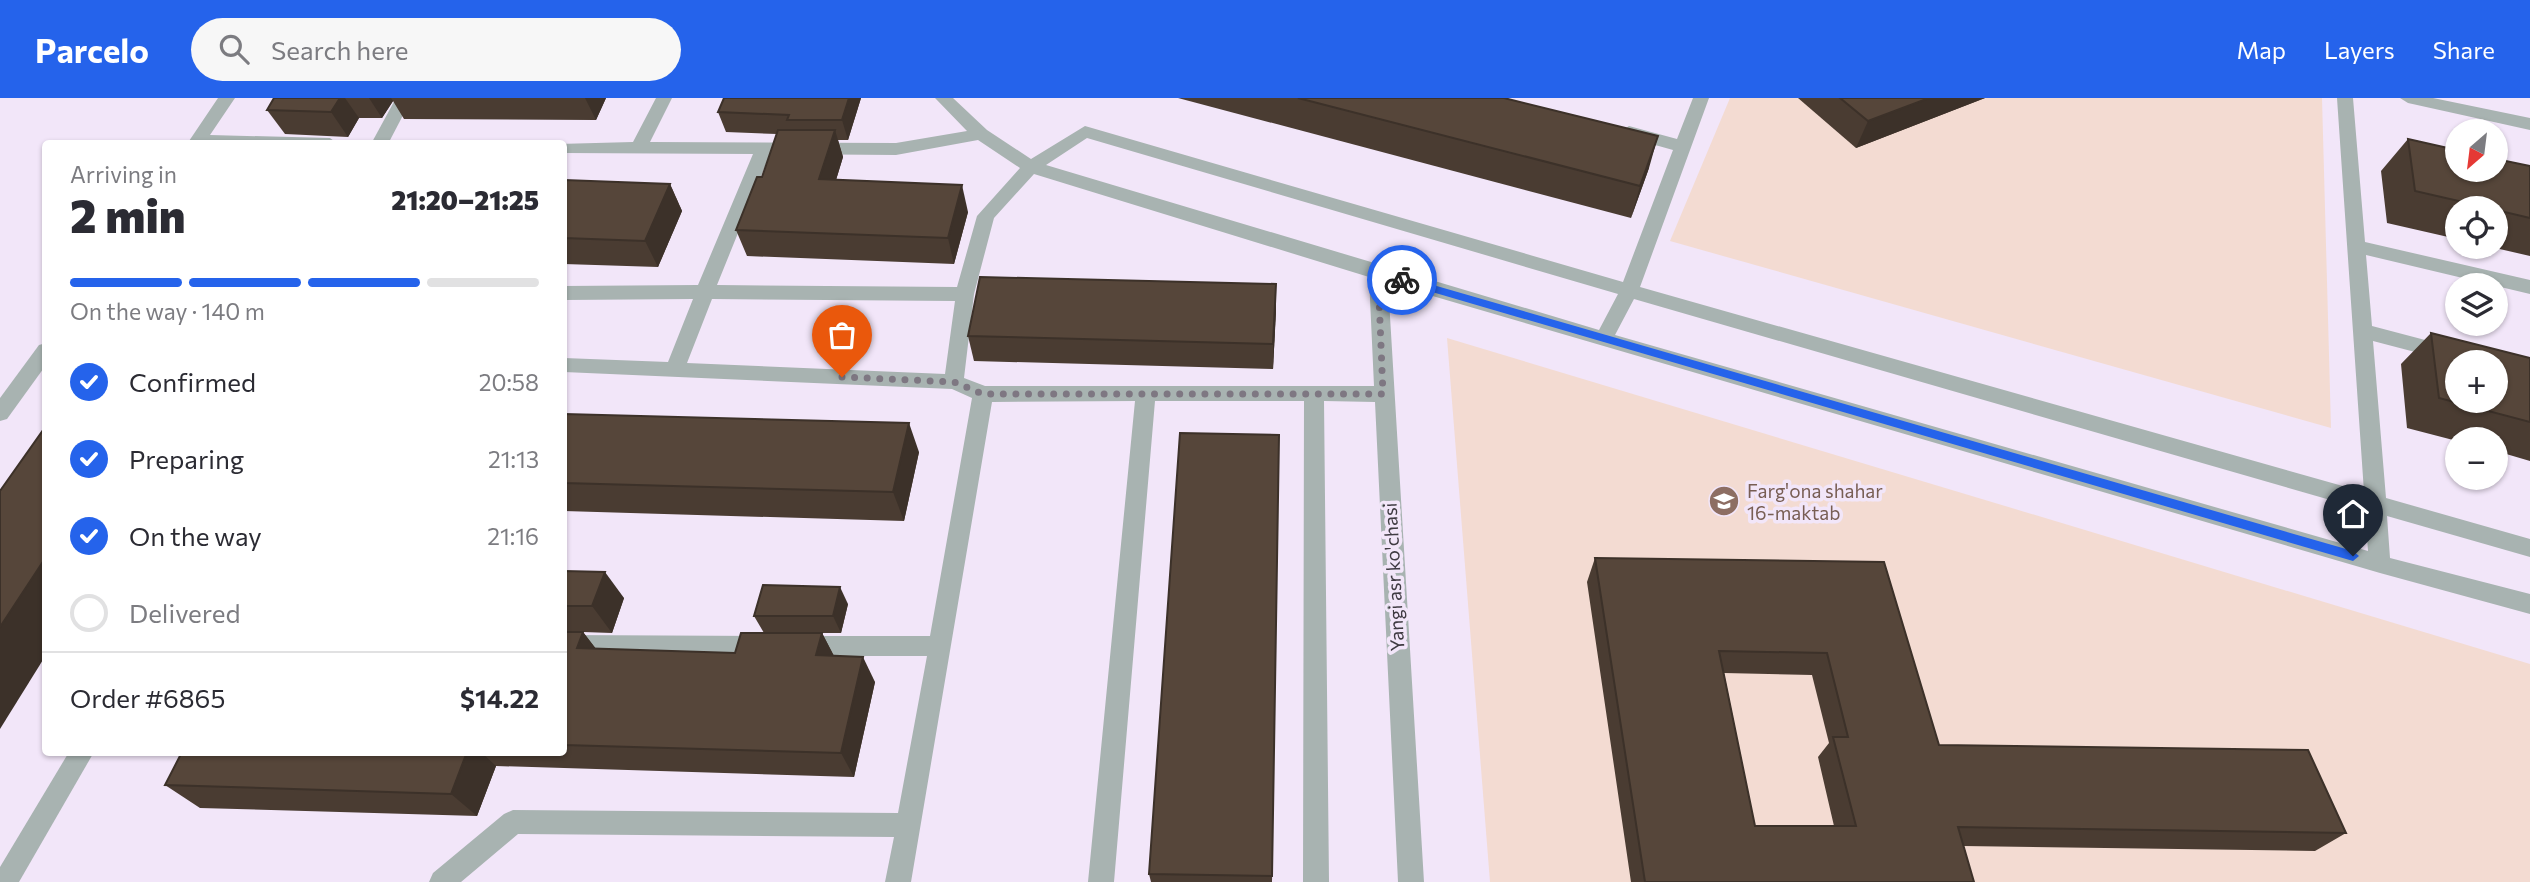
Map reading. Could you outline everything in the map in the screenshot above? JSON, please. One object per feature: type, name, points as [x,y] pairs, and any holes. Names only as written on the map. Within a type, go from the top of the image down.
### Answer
[{"type":"street","points":[[197,140],[227,98]]},
{"type":"street","points":[[381,140],[404,98]]},
{"type":"street","points":[[638,148],[664,98]]},
{"type":"street","points":[[943,98],[981,134],[1031,167],[1378,273],[2380,564],[2530,604]]},
{"type":"street","points":[[1604,338],[1629,291],[1701,98]]},
{"type":"street","points":[[2345,98],[2380,564]]},
{"type":"street","points":[[2408,98],[2530,124]]},
{"type":"street","points":[[269,140],[283,120]]},
{"type":"street","points":[[1616,129],[1681,146]]},
{"type":"street","points":[[954,382],[965,294],[986,216],[1031,167],[1085,132],[1629,291],[2530,548]]},
{"type":"street","points":[[567,147],[896,149],[981,134]]},
{"type":"street","points":[[675,369],[764,148]]},
{"type":"street","points":[[2356,246],[2530,287]]},
{"type":"street","name":"Yangi asr ko'chasi","points":[[1378,273],[1411,882]]},
{"type":"street","points":[[567,293],[965,294]]},
{"type":"street","points":[[2363,331],[2445,352]]},
{"type":"street","points":[[0,412],[42,355]]},
{"type":"street","points":[[567,365],[954,382],[983,394],[1383,394]]},
{"type":"street","points":[[1101,882],[1146,393]]},
{"type":"street","points":[[1314,393],[1316,882]]},
{"type":"street","points":[[898,882],[983,394]]},
{"type":"street","points":[[567,645],[940,646]]},
{"type":"street","points":[[5,882],[80,756]]},
{"type":"street","points":[[442,882],[513,822],[908,825]]},
{"type":"shaded area","points":[[1730,98],[2322,98],[2331,428],[1670,241]]},
{"type":"shaded area","name":"Farg'ona shahar 16-maktab","points":[[1447,338],[2530,664],[2530,882],[1490,882]]},
{"type":"building","points":[[274,98],[340,98],[331,112],[267,110]]},
{"type":"building","points":[[724,98],[849,98],[842,120],[787,120],[789,115],[718,112]]},
{"type":"building","points":[[1298,98],[1504,98],[1658,136],[1640,186]]},
{"type":"building","points":[[1840,98],[1929,98],[1868,121]]},
{"type":"building","points":[[778,130],[835,130],[819,179],[962,185],[948,238],[736,230],[757,177],[762,177]]},
{"type":"building","points":[[2408,139],[2445,147],[2445,182],[2508,182],[2508,161],[2530,166],[2530,218],[2508,213],[2508,196],[2445,198],[2415,191]]},
{"type":"building","points":[[567,180],[670,184],[645,241],[567,238]]},
{"type":"building","points":[[980,277],[1276,284],[1273,344],[968,336]]},
{"type":"building","points":[[2431,333],[2498,350],[2445,350],[2445,400],[2439,398]]},
{"type":"building","points":[[2508,352],[2530,358],[2530,422],[2496,413],[2508,413]]},
{"type":"building","points":[[567,414],[909,423],[893,492],[567,483]]},
{"type":"building","points":[[42,432],[42,563],[0,627],[0,491]]},
{"type":"building","points":[[1180,433],[1279,435],[1272,876],[1149,874]]},
{"type":"building","points":[[1595,558],[1884,562],[1939,745],[2308,750],[2346,833],[1958,827],[1974,882],[1645,882]],"holes":[[[1719,651],[1827,653],[1848,737],[1833,737],[1856,826],[1755,826]]]},
{"type":"building","points":[[567,571],[605,572],[592,606],[567,606]]},
{"type":"building","points":[[763,585],[840,587],[833,616],[754,616]]},
{"type":"building","points":[[567,632],[583,632],[577,648],[735,653],[741,633],[822,633],[816,655],[863,657],[841,753],[567,745]]},
{"type":"building","points":[[180,756],[465,756],[451,794],[165,785]]},
{"type":"way so far","points":[[842,377],[954,382],[983,394],[1383,394],[1378,273],[1402,280]]},
{"type":"place","name":"Farg'ona shahar 16-maktab","points":[[1724,501]]},
{"type":"route","points":[[1402,280],[2353,556]]}]
